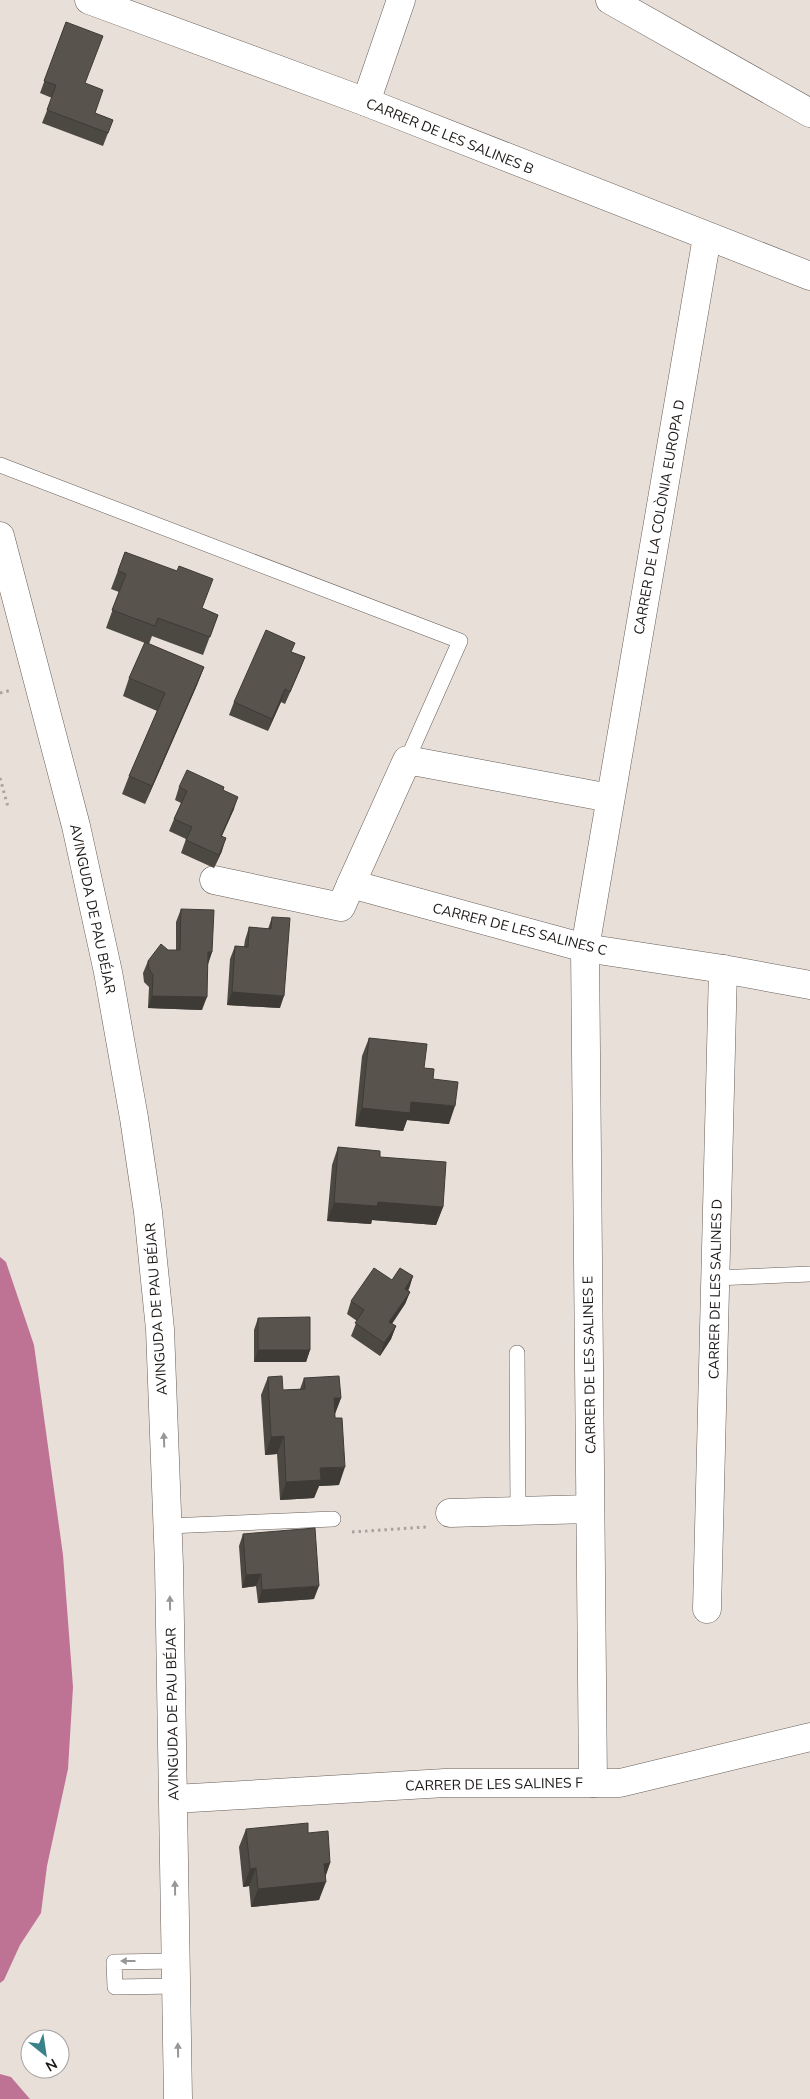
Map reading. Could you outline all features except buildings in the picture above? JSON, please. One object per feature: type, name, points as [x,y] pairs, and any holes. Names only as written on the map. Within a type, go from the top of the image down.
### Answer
[{"type":"street","name":"CARRER DE LES SALINES B","points":[[89,0],[366,102],[810,276]]},
{"type":"street","points":[[366,102],[401,0]]},
{"type":"street","points":[[610,0],[810,114]]},
{"type":"street","name":"CARRER DE LA COLÒNIA EUROPA D","points":[[585,948],[707,237]]},
{"type":"street","name":"AVINGUDA DE PAU BÉJAR","points":[[0,536],[76,826],[108,972],[134,1118],[148,1212],[160,1329],[168,1526],[178,2099]]},
{"type":"street","points":[[214,880],[340,906],[407,760],[610,798]]},
{"type":"street","name":"CARRER DE LES SALINES C","points":[[351,884],[585,948],[723,969],[810,985]]},
{"type":"street","name":"CARRER DE LES SALINES E","points":[[585,948],[593,1783]]},
{"type":"street","name":"CARRER DE LES SALINES D","points":[[707,1608],[723,969]]},
{"type":"street","points":[[450,1512],[590,1510]]},
{"type":"street","name":"CARRER DE LES SALINES F","points":[[174,1799],[445,1783],[620,1782],[810,1737]]},
{"type":"lane","points":[[0,465],[460,641],[407,760]]},
{"type":"lane","points":[[715,1278],[810,1274]]},
{"type":"lane","points":[[517,1353],[518,1511]]},
{"type":"lane","points":[[168,1526],[333,1519]]},
{"type":"path","points":[[13,682],[15,690]]},
{"type":"path","points":[[0,778],[8,807]]},
{"type":"path","points":[[333,1519],[334,1533],[451,1525],[450,1512]]},
{"type":"shaded area","points":[[0,1257],[6,1262],[34,1345],[63,1555],[73,1687],[68,1769],[47,1866],[41,1913],[20,1945],[4,1980],[0,1983]]},
{"type":"shaded area","points":[[0,2074],[11,2077],[30,2099],[0,2099]]}]
